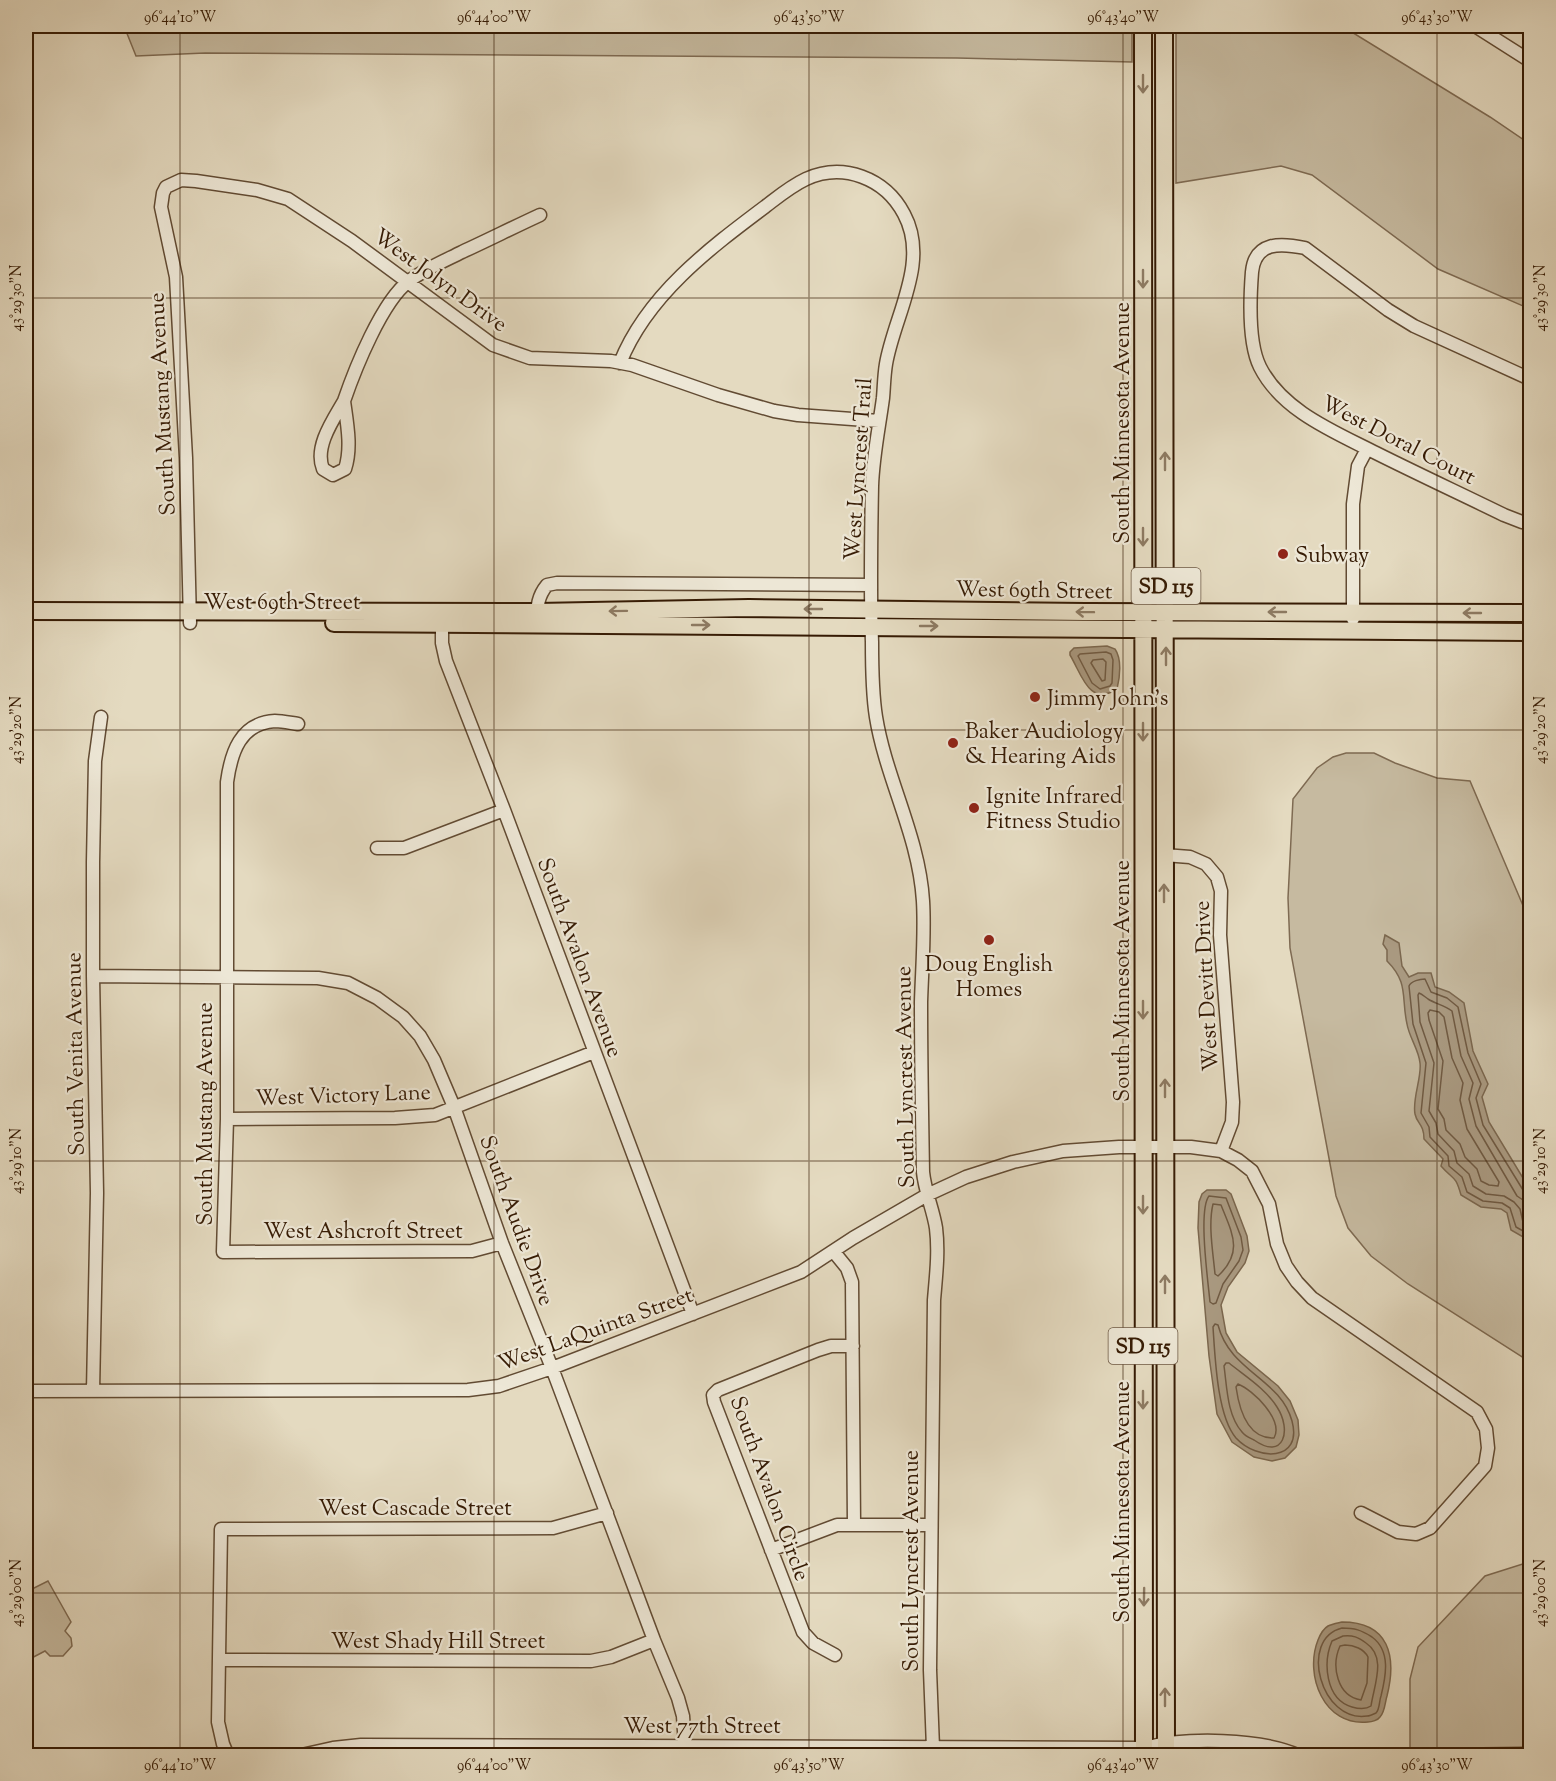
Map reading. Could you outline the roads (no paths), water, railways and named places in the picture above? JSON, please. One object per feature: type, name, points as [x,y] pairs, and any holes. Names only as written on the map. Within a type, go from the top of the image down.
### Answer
[{"type":"main road","name":"South Minnesota Avenue","points":[[1143,26],[1143,1147],[1156,1751]]},
{"type":"main road","name":"South Minnesota Avenue","points":[[1156,1751],[1165,1602],[1164,26]]},
{"type":"main road","name":"West 69th Street","points":[[537,618],[749,609],[871,609],[1143,621],[1166,630],[1530,632]]},
{"type":"main road","name":"West 69th Street","points":[[26,611],[190,617],[537,618],[871,626],[1143,621],[1166,611],[1530,613]]},
{"type":"main road","name":"West 69th Street","points":[[26,622],[190,617]]},
{"type":"street","points":[[1475,26],[1530,61]]},
{"type":"street","name":"West Lyncrest Trail","points":[[620,363],[645,318],[663,295],[708,252],[786,191],[807,178],[828,173],[848,172],[868,177],[890,194],[903,212],[910,228],[913,248],[907,295],[890,343],[879,421],[873,483],[871,626]]},
{"type":"street","name":"West Jolyn Drive","points":[[166,187],[181,180],[196,181],[257,190],[288,199],[352,241],[493,345],[513,354],[530,358],[632,365],[718,395],[774,411],[879,421]]},
{"type":"street","name":"South Mustang Avenue","points":[[166,187],[161,207],[176,278],[186,458],[190,617]]},
{"type":"street","points":[[344,401],[347,462],[345,469],[333,475],[323,469],[320,462],[321,450],[344,401],[356,366],[391,302],[408,282],[438,264],[540,215]]},
{"type":"street","name":"West Doral Court","points":[[1530,379],[1414,326],[1388,310],[1305,248],[1271,246],[1264,249],[1255,259],[1252,271],[1252,340],[1260,367],[1278,391],[1325,429],[1504,515],[1530,523]]},
{"type":"street","points":[[1353,631],[1353,504],[1358,466],[1367,449]]},
{"type":"street","points":[[537,618],[541,593],[547,585],[557,583],[871,585]]},
{"type":"street","name":"South Avalon Avenue","points":[[442,618],[442,643],[446,661],[693,1314]]},
{"type":"street","name":"South Lyncrest Avenue","points":[[871,626],[876,719],[890,773],[910,833],[923,900],[923,1172],[936,1230],[938,1257],[933,1300],[930,1670],[933,1753]]},
{"type":"street","name":"South Venita Avenue","points":[[93,1391],[97,1193],[93,976],[95,761],[101,717]]},
{"type":"street","name":"South Mustang Avenue","points":[[223,1252],[227,1119],[225,977],[227,782],[230,757],[240,739],[257,724],[275,721],[298,724]]},
{"type":"street","points":[[377,848],[404,848],[504,810]]},
{"type":"street","name":"West Devitt Drive","points":[[1164,855],[1190,857],[1206,864],[1217,877],[1221,891],[1220,935],[1233,1102],[1232,1122],[1221,1151]]},
{"type":"street","name":"South Audie Drive","points":[[93,976],[318,978],[348,983],[377,998],[403,1017],[420,1036],[434,1060],[454,1107],[502,1243],[552,1368],[654,1641],[682,1708],[684,1752]]},
{"type":"street","name":"West Victory Lane","points":[[227,1119],[435,1115],[594,1052]]},
{"type":"street","name":"West LaQuinta Street","points":[[26,1391],[468,1390],[499,1386],[552,1368],[801,1272],[853,1238],[927,1195],[966,1177],[1013,1162],[1063,1151],[1191,1147],[1221,1151]]},
{"type":"street","points":[[1221,1151],[1252,1171],[1269,1203],[1277,1244],[1286,1266],[1312,1298],[1477,1412],[1486,1429],[1488,1448],[1485,1466],[1430,1528],[1416,1534],[1398,1532],[1361,1513]]},
{"type":"street","name":"West Ashcroft Street","points":[[223,1252],[472,1251],[502,1243]]},
{"type":"street","points":[[834,1251],[847,1268],[852,1282],[854,1524]]},
{"type":"street","name":"South Avalon Circle","points":[[835,1655],[813,1643],[802,1632],[713,1395],[718,1389],[818,1350],[831,1346],[853,1346]]},
{"type":"street","name":"West Cascade Street","points":[[219,1660],[221,1529],[553,1528],[607,1513]]},
{"type":"street","points":[[771,1550],[837,1525],[931,1525]]},
{"type":"street","name":"West Shady Hill Street","points":[[219,1660],[591,1661],[611,1657],[654,1641]]},
{"type":"street","points":[[219,1660],[218,1722],[228,1755]]},
{"type":"street","name":"West 77th Street","points":[[297,1755],[361,1745],[684,1752],[933,1753],[1156,1751],[1256,1743],[1300,1755]]},
{"type":"water","points":[[1107,646],[1115,649],[1117,653],[1120,663],[1119,679],[1117,689],[1107,694],[1100,694],[1087,686],[1070,652],[1074,648]]},
{"type":"water","points":[[1385,935],[1399,943],[1402,966],[1409,977],[1418,973],[1431,973],[1435,987],[1449,992],[1464,1003],[1473,1051],[1488,1084],[1482,1097],[1489,1122],[1526,1183],[1530,1195],[1530,1241],[1511,1230],[1507,1213],[1501,1209],[1481,1207],[1461,1195],[1455,1181],[1441,1166],[1443,1159],[1424,1139],[1423,1130],[1414,1108],[1420,1069],[1419,1058],[1408,1029],[1399,976],[1387,961],[1387,950],[1383,944]]},
{"type":"water","points":[[1207,1190],[1226,1190],[1231,1194],[1247,1236],[1249,1251],[1245,1263],[1228,1287],[1221,1305],[1226,1333],[1237,1352],[1278,1386],[1290,1401],[1298,1420],[1299,1435],[1296,1447],[1285,1458],[1272,1461],[1254,1457],[1232,1442],[1217,1414],[1209,1356],[1198,1228],[1199,1202],[1202,1194]]},
{"type":"water","points":[[1342,1622],[1370,1628],[1380,1635],[1390,1655],[1390,1681],[1385,1707],[1380,1717],[1373,1721],[1353,1721],[1340,1716],[1321,1696],[1316,1683],[1314,1654],[1319,1638],[1328,1626]]},
{"type":"place","name":"Subway","points":[[1283,554]]},
{"type":"place","name":"Jimmy John's","points":[[1035,697]]},
{"type":"place","name":"Baker Audiology & Hearing Aids","points":[[953,743]]},
{"type":"place","name":"Ignite Infrared Fitness Studio","points":[[974,808]]},
{"type":"place","name":"Doug English Homes","points":[[989,940]]}]
